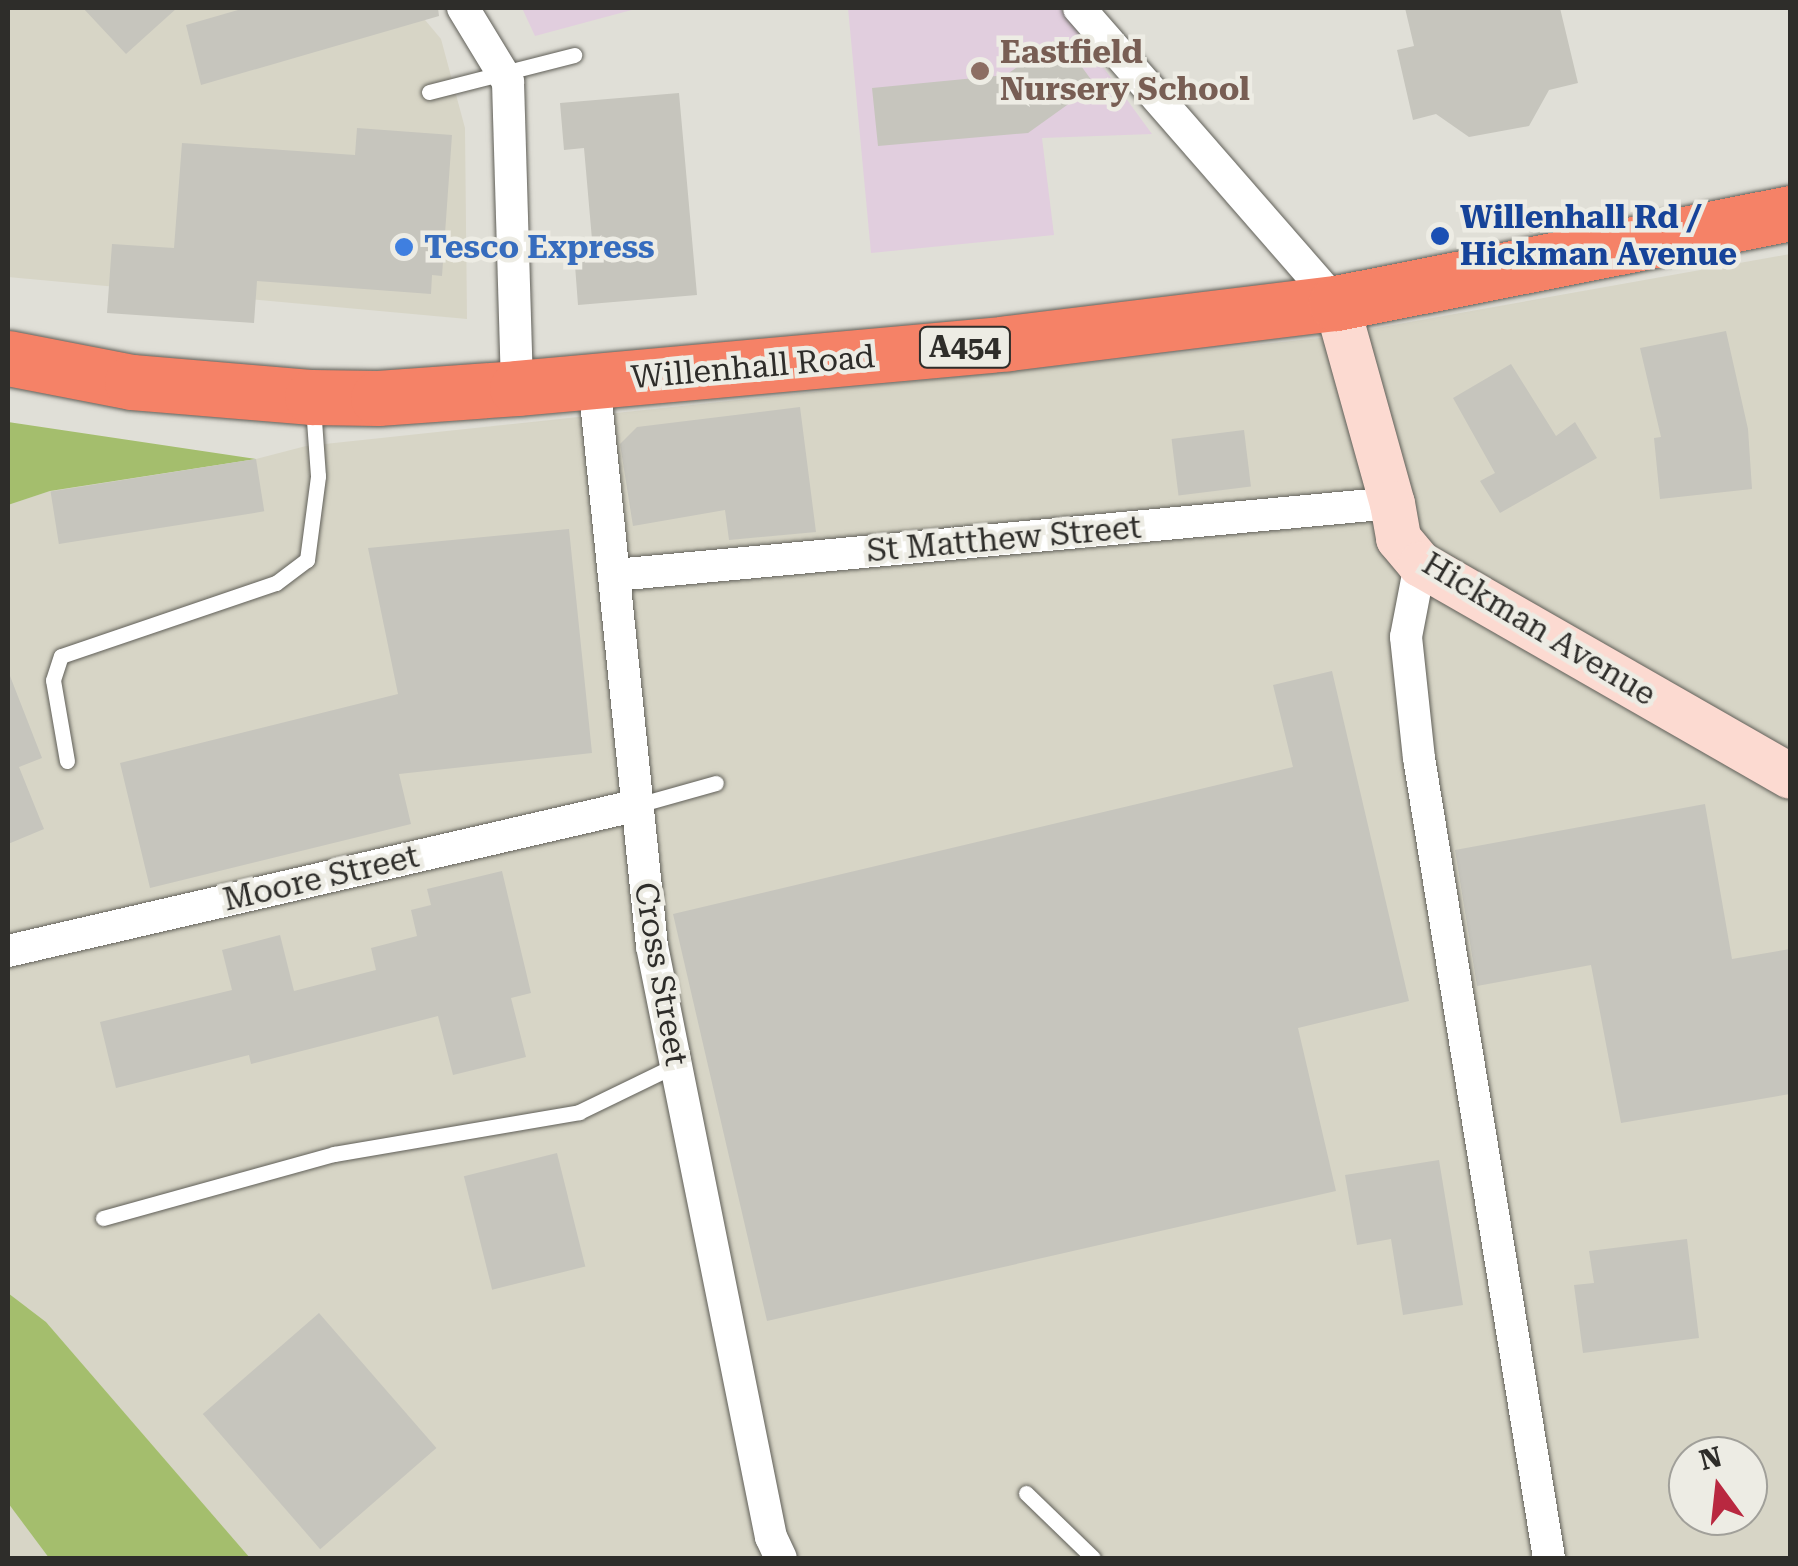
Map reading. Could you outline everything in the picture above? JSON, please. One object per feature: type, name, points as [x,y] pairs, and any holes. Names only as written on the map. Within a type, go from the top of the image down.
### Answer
[{"type":"highway","name":"Willenhall Road","points":[[8,358],[132,382],[312,397],[594,382],[1008,342],[1336,303],[1790,214]]},
{"type":"street","points":[[463,8],[508,82],[517,388]]},
{"type":"street","points":[[1079,8],[1336,303]]},
{"type":"street","name":"Hickman Avenue","points":[[1336,303],[1392,503],[1398,538],[1420,564],[1790,776]]},
{"type":"street","name":"Cross Street","points":[[594,382],[634,806],[652,946],[772,1538],[781,1558]]},
{"type":"street","name":"St Matthew Street","points":[[615,575],[1392,503]]},
{"type":"street","points":[[1420,564],[1406,637],[1419,758],[1549,1558]]},
{"type":"street","name":"Moore Street","points":[[8,951],[634,806]]},
{"type":"lane","points":[[429,92],[574,56]]},
{"type":"lane","points":[[67,761],[53,680],[61,656],[276,583],[308,560],[318,476],[312,397]]},
{"type":"lane","points":[[634,806],[716,782]]},
{"type":"lane","points":[[103,1218],[334,1154],[579,1112],[676,1064]]},
{"type":"lane","points":[[1026,1493],[1093,1558]]},
{"type":"shaded area","points":[[8,8],[415,8],[441,39],[465,128],[467,319],[8,277]]},
{"type":"shaded area","points":[[522,8],[639,8],[535,36]]},
{"type":"shaded area","name":"Eastfield Nursery School","points":[[848,8],[1060,8],[1152,134],[1042,138],[1054,235],[871,253]]},
{"type":"shaded area","points":[[1790,254],[1790,1558],[250,1558],[46,1322],[8,1293],[8,505],[50,491],[256,459],[306,446],[1320,338]]},
{"type":"shaded area","points":[[8,1503],[49,1558],[8,1558]]},
{"type":"green space","points":[[8,422],[256,459],[50,491],[8,505]]},
{"type":"green space","points":[[8,1293],[46,1322],[250,1558],[49,1558],[8,1503]]},
{"type":"building","points":[[83,8],[177,8],[126,54]]},
{"type":"building","points":[[245,8],[438,8],[439,16],[201,85],[186,25]]},
{"type":"building","points":[[1405,8],[1560,8],[1578,83],[1549,90],[1529,126],[1469,137],[1436,114],[1413,120],[1397,50],[1414,46]]},
{"type":"building","points":[[1060,37],[1095,85],[1028,133],[878,146],[872,88],[1006,75]]},
{"type":"building","points":[[679,93],[697,295],[578,305],[574,252],[593,251],[584,148],[564,150],[560,103]]},
{"type":"building","points":[[357,128],[452,135],[442,276],[432,275],[431,294],[257,281],[254,323],[107,313],[112,244],[174,248],[182,143],[355,155]]},
{"type":"building","points":[[1726,331],[1748,429],[1752,489],[1660,499],[1654,438],[1661,437],[1640,348]]},
{"type":"building","points":[[1511,364],[1556,436],[1575,422],[1597,458],[1500,513],[1480,481],[1495,473],[1453,398]]},
{"type":"building","points":[[800,407],[816,532],[729,540],[725,510],[633,526],[620,444],[637,427]]},
{"type":"building","points":[[1244,430],[1251,487],[1178,495],[1172,439]]},
{"type":"building","points":[[256,459],[264,511],[59,544],[51,492]]},
{"type":"building","points":[[569,529],[592,753],[399,774],[411,824],[150,888],[120,763],[398,694],[368,548]]},
{"type":"building","points":[[1332,671],[1409,1001],[1298,1028],[1336,1191],[767,1321],[673,914],[1293,767],[1273,685]]},
{"type":"building","points":[[10,676],[42,758],[19,767],[44,829],[8,844]]},
{"type":"building","points":[[1705,804],[1732,959],[1790,949],[1790,1094],[1621,1123],[1591,965],[1477,986],[1455,850]]},
{"type":"building","points":[[502,871],[531,993],[511,998],[526,1057],[453,1075],[438,1016],[251,1064],[249,1055],[116,1088],[100,1022],[232,990],[222,950],[280,935],[294,991],[376,970],[371,948],[417,936],[411,910],[431,905],[427,889]]},
{"type":"building","points":[[557,1153],[585,1267],[492,1290],[464,1176]]},
{"type":"building","points":[[1439,1160],[1463,1305],[1403,1315],[1391,1239],[1357,1245],[1345,1175]]},
{"type":"building","points":[[1687,1239],[1699,1338],[1583,1353],[1574,1285],[1594,1283],[1589,1251]]},
{"type":"building","points":[[319,1313],[436,1448],[320,1549],[203,1414]]},
{"type":"place","name":"Eastfield Nursery School","points":[[980,71]]},
{"type":"place","name":"Willenhall Rd / Hickman Avenue","points":[[1440,236]]},
{"type":"place","name":"Tesco Express","points":[[404,247]]}]
